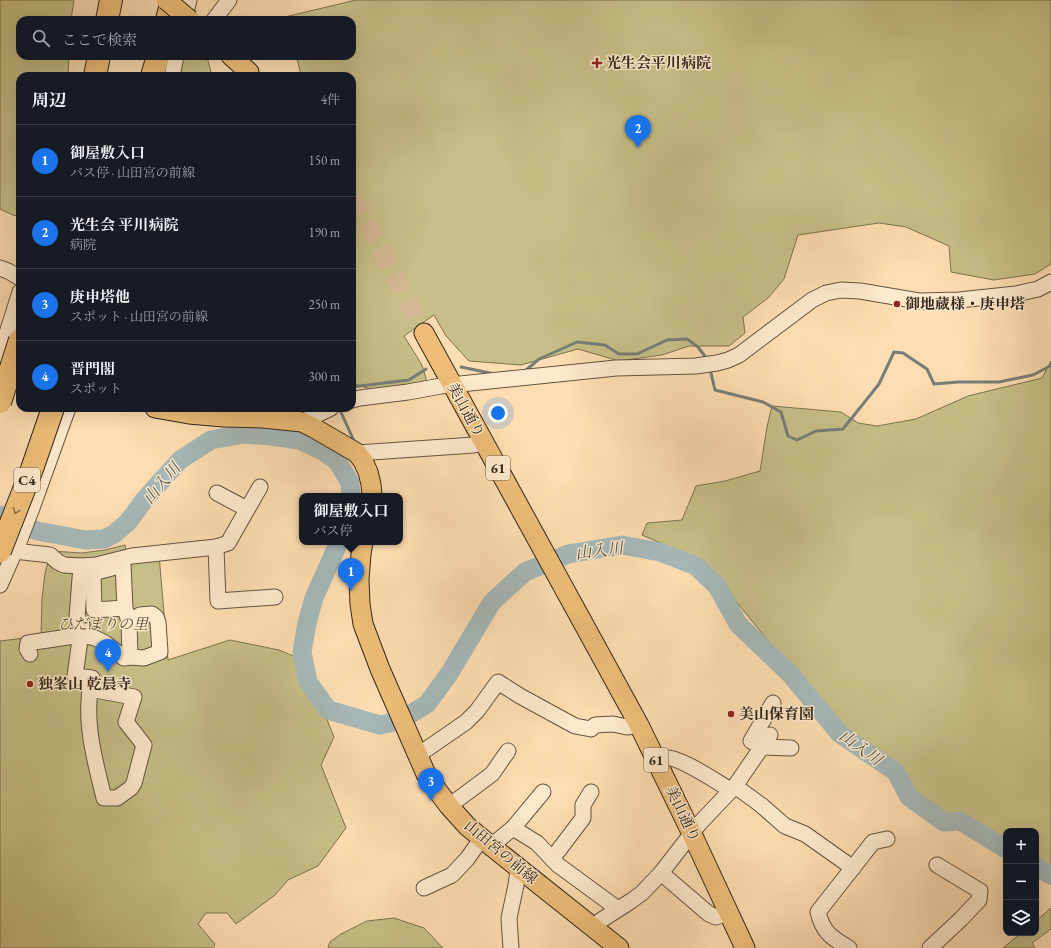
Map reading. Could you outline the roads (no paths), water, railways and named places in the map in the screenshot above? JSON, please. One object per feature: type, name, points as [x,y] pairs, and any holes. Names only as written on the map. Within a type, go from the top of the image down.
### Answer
[{"type":"highway","points":[[160,16],[163,0]]},
{"type":"highway","points":[[168,16],[172,0]]},
{"type":"highway","points":[[96,72],[98,60]]},
{"type":"highway","points":[[149,72],[151,60]]},
{"type":"highway","points":[[153,72],[157,60]]},
{"type":"highway","points":[[0,402],[16,352]]},
{"type":"highway","name":"C4","points":[[11,548],[22,495],[51,412]]},
{"type":"main road","points":[[166,0],[185,16]]},
{"type":"main road","points":[[236,60],[249,72]]},
{"type":"main road","name":"美山通り","points":[[424,333],[638,725],[692,834],[745,948]]},
{"type":"main road","points":[[0,377],[16,380]]},
{"type":"main road","points":[[194,412],[224,417],[263,418],[290,412],[314,428],[354,450],[363,461],[368,472],[372,493]]},
{"type":"main road","name":"山田宮の前線","points":[[362,545],[358,580],[363,624],[380,669],[426,774],[449,806],[467,826],[518,869],[619,948]]},
{"type":"street","points":[[185,16],[189,0]]},
{"type":"street","points":[[217,16],[229,0]]},
{"type":"street","points":[[173,72],[175,60]]},
{"type":"street","points":[[0,268],[16,276]]},
{"type":"street","points":[[356,399],[453,385],[616,368],[708,364],[728,360],[739,355],[812,300],[826,293],[842,290],[860,291],[919,301],[959,300],[1016,294],[1038,289],[1051,282]]},
{"type":"street","points":[[0,355],[16,305]]},
{"type":"street","points":[[0,585],[11,548],[32,508],[67,412]]},
{"type":"street","points":[[354,450],[474,446],[484,443]]},
{"type":"street","points":[[0,544],[11,548],[50,555],[64,565],[81,566],[96,565],[132,556],[216,547],[228,543],[260,488]]},
{"type":"street","points":[[217,493],[247,509]]},
{"type":"street","points":[[216,547],[218,601],[275,598]]},
{"type":"street","points":[[94,610],[93,573],[155,559]]},
{"type":"street","points":[[123,565],[130,657]]},
{"type":"street","points":[[81,566],[77,617],[82,630],[105,643],[124,658],[144,658],[160,652],[158,622],[156,617],[152,614],[127,615],[94,610],[84,613],[82,630],[75,676],[92,678],[89,689],[88,709],[92,747],[104,798],[117,798],[131,788],[134,783],[144,745],[126,722],[134,697],[89,689]]},
{"type":"street","points":[[30,654],[27,649],[28,643],[82,630]]},
{"type":"street","points":[[418,755],[466,722],[477,711],[498,682],[520,696],[575,726],[591,729],[595,725],[613,724],[627,727],[638,725]]},
{"type":"street","points":[[773,703],[751,741],[766,741],[791,748]]},
{"type":"street","points":[[594,928],[600,921],[642,893],[661,873],[699,824],[733,788],[766,741]]},
{"type":"street","points":[[449,806],[492,774],[508,751]]},
{"type":"street","points":[[657,762],[667,758],[682,762],[733,788],[761,805],[785,826],[804,834],[853,868]]},
{"type":"street","points":[[429,886],[452,875],[486,842],[513,828],[543,792]]},
{"type":"street","points":[[552,859],[583,818],[583,805],[591,792]]},
{"type":"street","points":[[513,828],[537,843],[558,865],[618,909]]},
{"type":"street","points":[[849,948],[830,936],[820,921],[818,912],[873,842],[887,839]]},
{"type":"street","points":[[930,948],[979,900],[980,891],[937,865]]},
{"type":"street","points":[[512,948],[509,918],[518,869]]},
{"type":"street","points":[[661,873],[709,914],[716,917],[729,913]]},
{"type":"waterway","points":[[524,372],[539,359],[577,342],[605,345],[619,354],[637,354],[667,340],[687,339],[698,347],[707,359]]},
{"type":"waterway","points":[[710,369],[715,390],[763,402],[781,412],[788,436],[797,440],[816,431],[843,429],[879,384],[894,352],[903,353],[927,369],[934,384],[958,382],[999,382],[1033,375],[1050,366],[1051,363]]},
{"type":"waterway","points":[[461,367],[495,374]]},
{"type":"waterway","points":[[356,387],[409,380],[426,369]]},
{"type":"waterway","points":[[341,412],[355,443]]},
{"type":"waterway","name":"山入川","points":[[0,515],[37,531],[86,540],[104,539],[114,534],[128,522],[145,499],[180,460],[211,440],[243,434],[299,440],[323,451],[338,462],[350,483],[351,493]]},
{"type":"waterway","points":[[338,462],[348,454]]},
{"type":"waterway","name":"山入川","points":[[338,545],[314,598],[307,623],[302,652],[308,682],[328,710],[380,725],[399,721],[427,704],[449,674],[492,602],[525,572],[568,554],[622,545],[660,552],[696,566],[717,586],[738,624],[790,674],[840,734],[896,772],[909,797],[944,822],[960,821],[1003,847]]},
{"type":"waterway","name":"山入川","points":[[1039,869],[1051,875]]},
{"type":"tunnel","points":[[356,205],[424,333]]},
{"type":"place","name":"光生会平川病院","points":[[597,63]]},
{"type":"place","name":"光生会 平川病院","points":[[638,148]]},
{"type":"place","name":"御地蔵様・庚申塔","points":[[897,304]]},
{"type":"place","name":"御屋敷入口","points":[[351,591]]},
{"type":"place","name":"晋門閣","points":[[108,672]]},
{"type":"place","name":"独峯山 乾晨寺","points":[[30,684]]},
{"type":"place","name":"美山保育園","points":[[731,714]]},
{"type":"place","name":"庚申塔他","points":[[431,801]]},
{"type":"park label","name":"ひだまりの里","points":[[103,624]]}]
